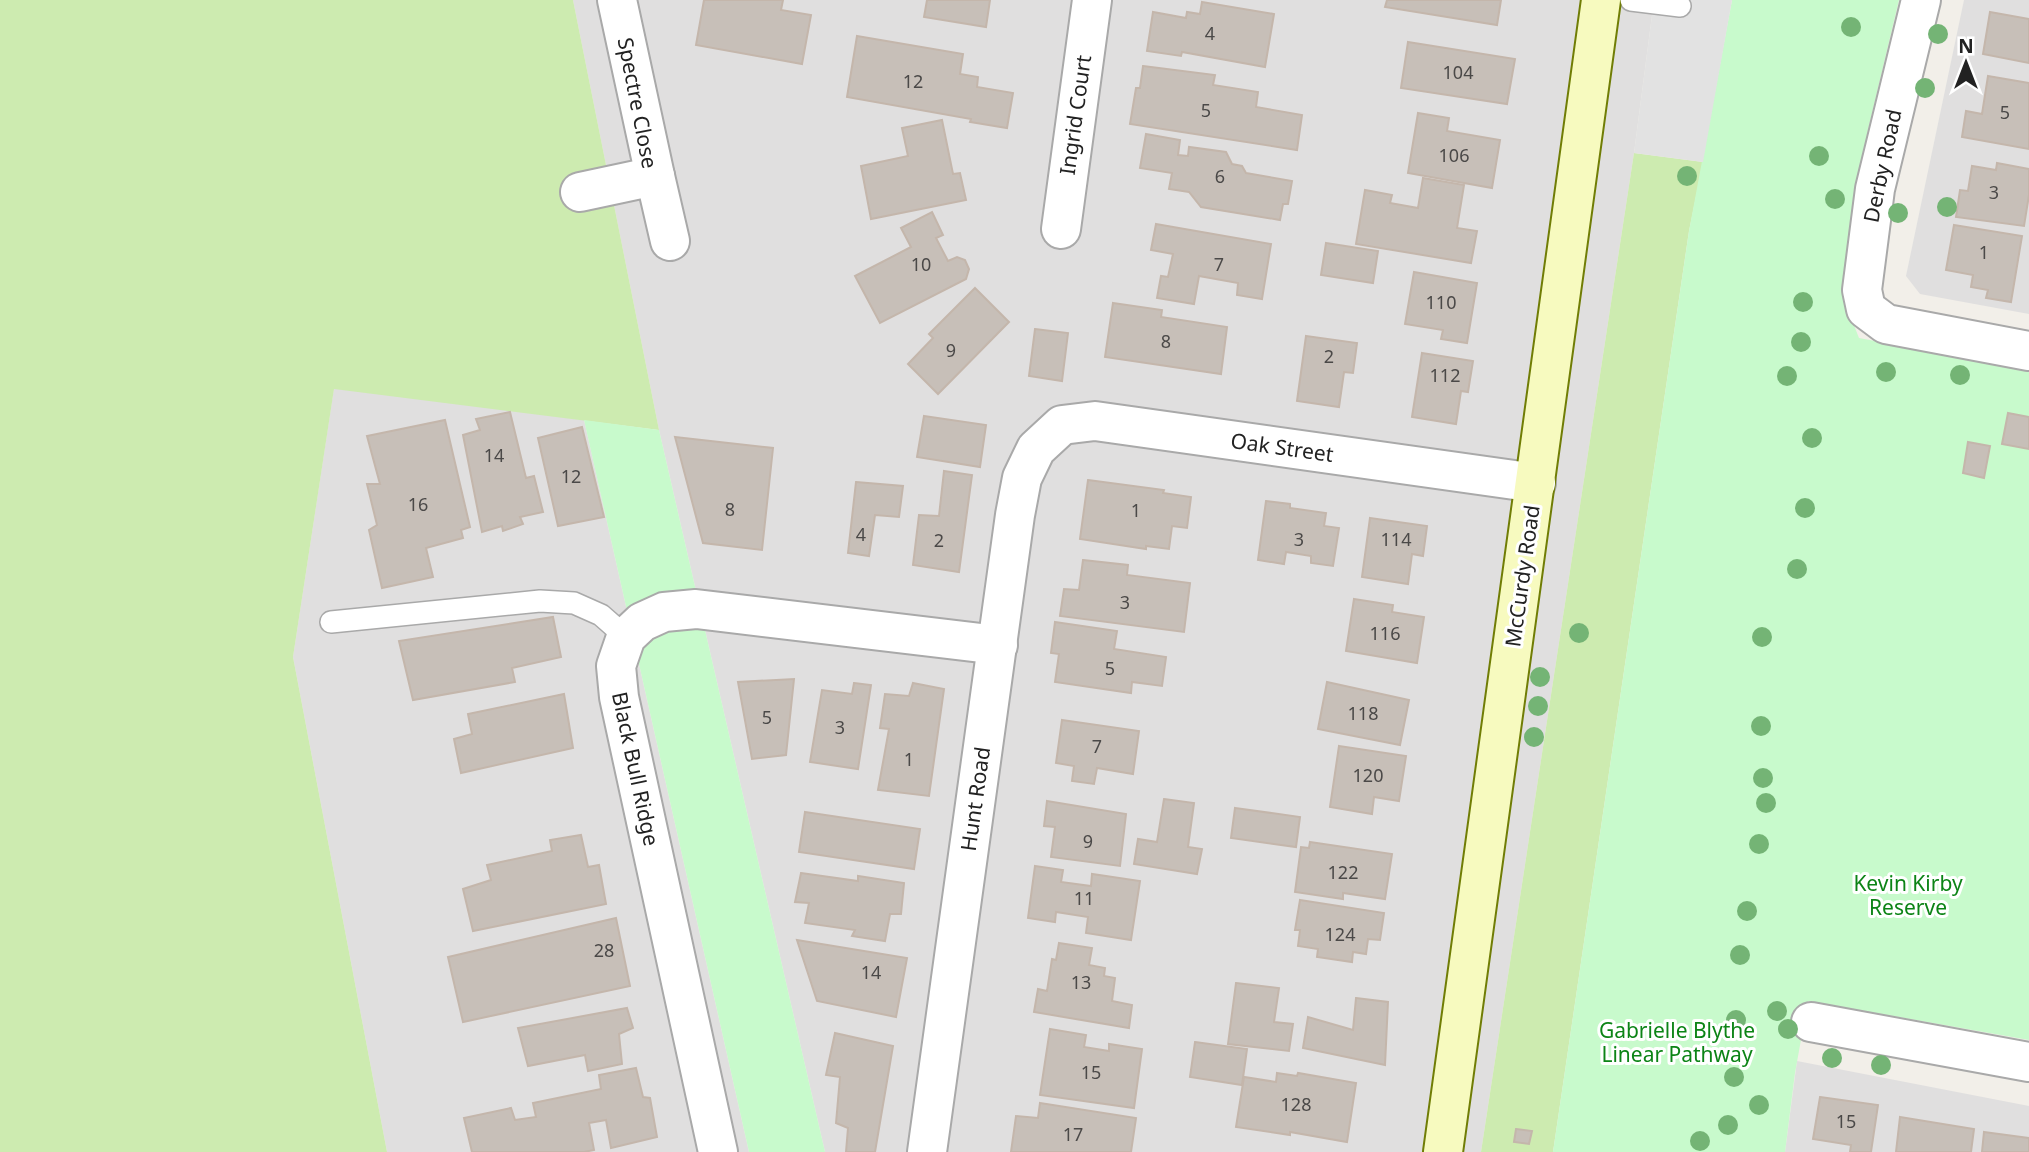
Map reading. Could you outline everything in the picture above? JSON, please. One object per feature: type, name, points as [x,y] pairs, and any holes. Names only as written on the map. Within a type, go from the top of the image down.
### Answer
[{"type":"main road","name":"McCurdy Road","points":[[1443,1152],[1601,0]]},
{"type":"street","name":"Spectre Close","points":[[580,192],[655,176],[617,0]]},
{"type":"street","name":"Ingrid Court","points":[[1061,229],[1092,0]]},
{"type":"street","name":"Derby Road","points":[[1922,0],[1875,190],[1861,289],[1866,309],[1886,324],[2029,351]]},
{"type":"street","points":[[655,176],[670,241]]},
{"type":"street","name":"Oak Street","points":[[1036,449],[1062,425],[1095,421],[1536,483]]},
{"type":"street","name":"Hunt Road","points":[[927,1152],[1022,478],[1036,449]]},
{"type":"street","points":[[626,637],[642,622],[664,612],[696,609],[998,645]]},
{"type":"street","name":"Black Bull Ridge","points":[[626,637],[616,666],[619,697],[718,1152]]},
{"type":"street","points":[[1811,1022],[2029,1062]]},
{"type":"lane","points":[[1631,0],[1680,6]]},
{"type":"lane","points":[[331,622],[540,601],[574,603],[601,615],[626,637]]},
{"type":"shaded area","points":[[573,0],[1654,0],[1634,153],[1481,1152],[825,1152],[659,430]]},
{"type":"shaded area","points":[[1654,0],[1732,0],[1703,162],[1634,153]]},
{"type":"shaded area","points":[[1964,0],[2029,0],[2029,314],[1920,294],[1906,276]]},
{"type":"shaded area","points":[[334,388],[584,420],[749,1152],[387,1152],[293,657]]},
{"type":"shaded area","points":[[1797,1061],[2029,1106],[2029,1152],[1785,1152]]},
{"type":"green space","points":[[0,0],[573,0],[659,430],[334,389],[293,657],[387,1152],[0,1152]]},
{"type":"green space","name":"Gabrielle Blythe Linear Pathway","points":[[1732,0],[1899,0],[1867,134],[1842,295],[1859,338],[2029,370],[2029,1040],[1808,1001],[1785,1152],[1553,1152],[1689,231]]},
{"type":"green space","points":[[1634,153],[1703,162],[1689,231],[1553,1152],[1481,1152]]},
{"type":"green space","points":[[584,420],[659,430],[825,1152],[749,1152]]},
{"type":"building","points":[[704,0],[783,0],[781,10],[811,15],[802,64],[696,45]]},
{"type":"building","points":[[927,0],[990,0],[986,27],[924,17]]},
{"type":"building","points":[[1387,0],[1501,0],[1497,25],[1385,7]]},
{"type":"building","points":[[1202,2],[1274,14],[1265,67],[1182,52],[1181,56],[1147,51],[1153,12],[1186,18],[1187,12],[1200,14]]},
{"type":"building","points":[[1990,12],[2029,19],[2029,63],[1983,54]]},
{"type":"building","points":[[857,36],[963,54],[960,74],[978,77],[977,87],[1013,93],[1007,128],[847,97]]},
{"type":"building","points":[[1408,42],[1515,59],[1507,104],[1401,88]]},
{"type":"building","points":[[1143,66],[1215,75],[1213,85],[1258,92],[1256,107],[1302,115],[1297,150],[1130,124]]},
{"type":"building","points":[[1988,76],[2029,83],[2029,149],[1962,137],[1966,111],[1982,114]]},
{"type":"building","points":[[1418,113],[1449,118],[1447,131],[1500,140],[1492,188],[1408,173]]},
{"type":"building","points":[[942,120],[953,174],[960,173],[966,200],[871,219],[861,166],[908,156],[902,128]]},
{"type":"building","points":[[1146,134],[1180,140],[1178,155],[1188,156],[1189,147],[1226,152],[1232,164],[1242,166],[1246,173],[1292,181],[1288,204],[1283,204],[1280,220],[1201,207],[1189,192],[1169,189],[1172,173],[1140,168]]},
{"type":"building","points":[[1997,163],[2029,169],[2029,195],[2024,226],[1956,217],[1960,190],[1968,191],[1972,166],[1996,170]]},
{"type":"building","points":[[1423,178],[1464,185],[1457,228],[1477,231],[1471,263],[1356,244],[1365,190],[1392,195],[1390,203],[1418,208]]},
{"type":"building","points":[[932,212],[943,235],[936,238],[948,261],[957,257],[965,260],[969,269],[966,279],[880,323],[855,276],[911,247],[901,228]]},
{"type":"building","points":[[1156,224],[1271,244],[1262,299],[1237,295],[1238,283],[1199,276],[1194,304],[1157,298],[1161,276],[1168,277],[1173,254],[1151,250]]},
{"type":"building","points":[[1954,225],[2022,236],[2011,302],[1986,298],[1988,290],[1971,287],[1973,275],[1946,270]]},
{"type":"building","points":[[1326,243],[1378,251],[1373,283],[1321,275]]},
{"type":"building","points":[[1414,272],[1477,283],[1467,343],[1441,339],[1443,330],[1405,324]]},
{"type":"building","points":[[975,288],[1009,322],[938,394],[908,364],[933,338],[929,334]]},
{"type":"building","points":[[1113,303],[1162,310],[1161,317],[1227,327],[1221,374],[1105,357]]},
{"type":"building","points":[[1035,329],[1068,333],[1062,381],[1029,376]]},
{"type":"building","points":[[1306,336],[1357,343],[1353,373],[1344,372],[1339,407],[1297,401]]},
{"type":"building","points":[[1422,353],[1473,361],[1468,392],[1461,391],[1456,424],[1412,417]]},
{"type":"building","points":[[510,412],[526,478],[534,476],[543,512],[520,517],[523,524],[503,531],[502,526],[482,532],[463,435],[480,430],[476,419]]},
{"type":"building","points":[[2008,413],[2029,417],[2029,449],[2002,444]]},
{"type":"building","points":[[924,416],[986,425],[980,467],[917,457]]},
{"type":"building","points":[[445,420],[470,527],[461,530],[463,538],[426,548],[433,577],[382,588],[369,530],[377,525],[367,484],[380,484],[367,436]]},
{"type":"building","points":[[582,427],[604,517],[558,526],[538,438]]},
{"type":"building","points":[[675,437],[773,448],[762,550],[703,543]]},
{"type":"building","points":[[1968,442],[1990,446],[1984,478],[1963,473]]},
{"type":"building","points":[[944,471],[972,475],[959,572],[913,565],[919,515],[939,516]]},
{"type":"building","points":[[1088,480],[1164,490],[1163,493],[1191,497],[1187,528],[1172,526],[1169,549],[1146,546],[1146,549],[1080,539]]},
{"type":"building","points":[[856,482],[903,486],[899,517],[875,515],[869,556],[848,553]]},
{"type":"building","points":[[1266,501],[1290,504],[1290,508],[1326,513],[1324,526],[1339,528],[1333,566],[1311,563],[1311,556],[1286,552],[1284,564],[1258,560]]},
{"type":"building","points":[[1370,518],[1427,526],[1423,556],[1412,554],[1408,584],[1362,577]]},
{"type":"building","points":[[1083,560],[1128,565],[1127,575],[1190,583],[1184,632],[1060,616],[1064,589],[1079,590]]},
{"type":"building","points":[[1354,599],[1393,605],[1392,612],[1424,617],[1417,663],[1346,651]]},
{"type":"building","points":[[553,617],[561,657],[512,668],[515,682],[413,700],[399,641]]},
{"type":"building","points":[[1055,622],[1117,631],[1114,649],[1166,657],[1162,686],[1132,682],[1131,693],[1055,682],[1059,654],[1051,653]]},
{"type":"building","points":[[794,679],[786,755],[752,759],[738,682]]},
{"type":"building","points":[[1327,682],[1409,700],[1400,745],[1318,729]]},
{"type":"building","points":[[854,683],[871,685],[858,769],[810,762],[822,690],[852,694]]},
{"type":"building","points":[[913,683],[944,689],[929,796],[878,790],[889,729],[880,728],[885,694],[909,696]]},
{"type":"building","points":[[564,694],[573,748],[461,773],[454,739],[472,734],[468,714]]},
{"type":"building","points":[[1062,720],[1139,731],[1133,774],[1097,768],[1094,784],[1072,781],[1074,766],[1056,763]]},
{"type":"building","points":[[1339,746],[1406,756],[1399,801],[1374,797],[1372,814],[1330,807]]},
{"type":"building","points":[[1164,799],[1194,803],[1188,847],[1202,849],[1197,874],[1134,864],[1138,839],[1157,842]]},
{"type":"building","points":[[1047,801],[1126,814],[1120,866],[1051,857],[1055,827],[1044,826]]},
{"type":"building","points":[[1235,808],[1300,817],[1296,847],[1231,838]]},
{"type":"building","points":[[805,812],[920,829],[914,869],[799,852]]},
{"type":"building","points":[[581,835],[588,867],[599,865],[606,904],[473,931],[463,889],[491,880],[487,865],[552,851],[550,840]]},
{"type":"building","points":[[1310,842],[1392,854],[1385,899],[1343,893],[1343,899],[1295,892],[1301,847],[1309,848]]},
{"type":"building","points":[[1035,866],[1063,870],[1061,882],[1091,886],[1092,874],[1140,881],[1131,940],[1086,933],[1088,917],[1056,912],[1055,922],[1028,918]]},
{"type":"building","points":[[801,873],[858,881],[858,876],[904,883],[901,914],[890,914],[885,941],[852,936],[855,930],[805,923],[809,903],[795,902]]},
{"type":"building","points":[[1300,900],[1384,913],[1380,940],[1368,939],[1366,954],[1353,952],[1352,962],[1317,957],[1318,949],[1298,946],[1300,930],[1295,930]]},
{"type":"building","points":[[616,918],[630,986],[463,1022],[448,957]]},
{"type":"building","points":[[797,940],[907,958],[896,1017],[817,1001]]},
{"type":"building","points":[[1059,943],[1092,948],[1089,965],[1105,968],[1104,976],[1115,978],[1112,1001],[1132,1005],[1129,1028],[1034,1012],[1038,989],[1047,991],[1052,959],[1056,960]]},
{"type":"building","points":[[1236,983],[1279,988],[1274,1022],[1293,1024],[1289,1051],[1228,1044]]},
{"type":"building","points":[[1356,998],[1388,1002],[1385,1065],[1303,1048],[1308,1017],[1353,1030]]},
{"type":"building","points":[[627,1008],[633,1028],[619,1034],[622,1064],[588,1071],[585,1055],[528,1066],[518,1028]]},
{"type":"building","points":[[1050,1029],[1086,1035],[1084,1047],[1109,1051],[1109,1044],[1142,1049],[1134,1108],[1040,1095]]},
{"type":"building","points":[[835,1033],[893,1046],[875,1152],[846,1152],[848,1128],[836,1123],[840,1077],[826,1075]]},
{"type":"building","points":[[1195,1042],[1247,1049],[1242,1085],[1190,1077]]},
{"type":"building","points":[[636,1068],[643,1097],[650,1098],[657,1137],[611,1148],[606,1120],[589,1123],[594,1150],[472,1152],[464,1118],[511,1108],[515,1120],[536,1117],[533,1103],[601,1089],[599,1075]]},
{"type":"building","points":[[1277,1073],[1297,1076],[1298,1073],[1356,1083],[1347,1142],[1290,1132],[1290,1135],[1236,1127],[1244,1077],[1276,1082]]},
{"type":"building","points":[[1820,1097],[1878,1105],[1871,1152],[1850,1152],[1851,1145],[1813,1139]]},
{"type":"building","points":[[1040,1103],[1136,1118],[1131,1152],[1011,1152],[1016,1116],[1038,1118]]},
{"type":"building","points":[[1900,1117],[1974,1129],[1971,1152],[1896,1152]]},
{"type":"building","points":[[1516,1129],[1532,1131],[1529,1144],[1514,1142]]},
{"type":"building","points":[[1984,1132],[2029,1138],[2029,1152],[1982,1152]]},
{"type":"park label","name":"Kevin Kirby Reserve","points":[[1908,896]]}]
